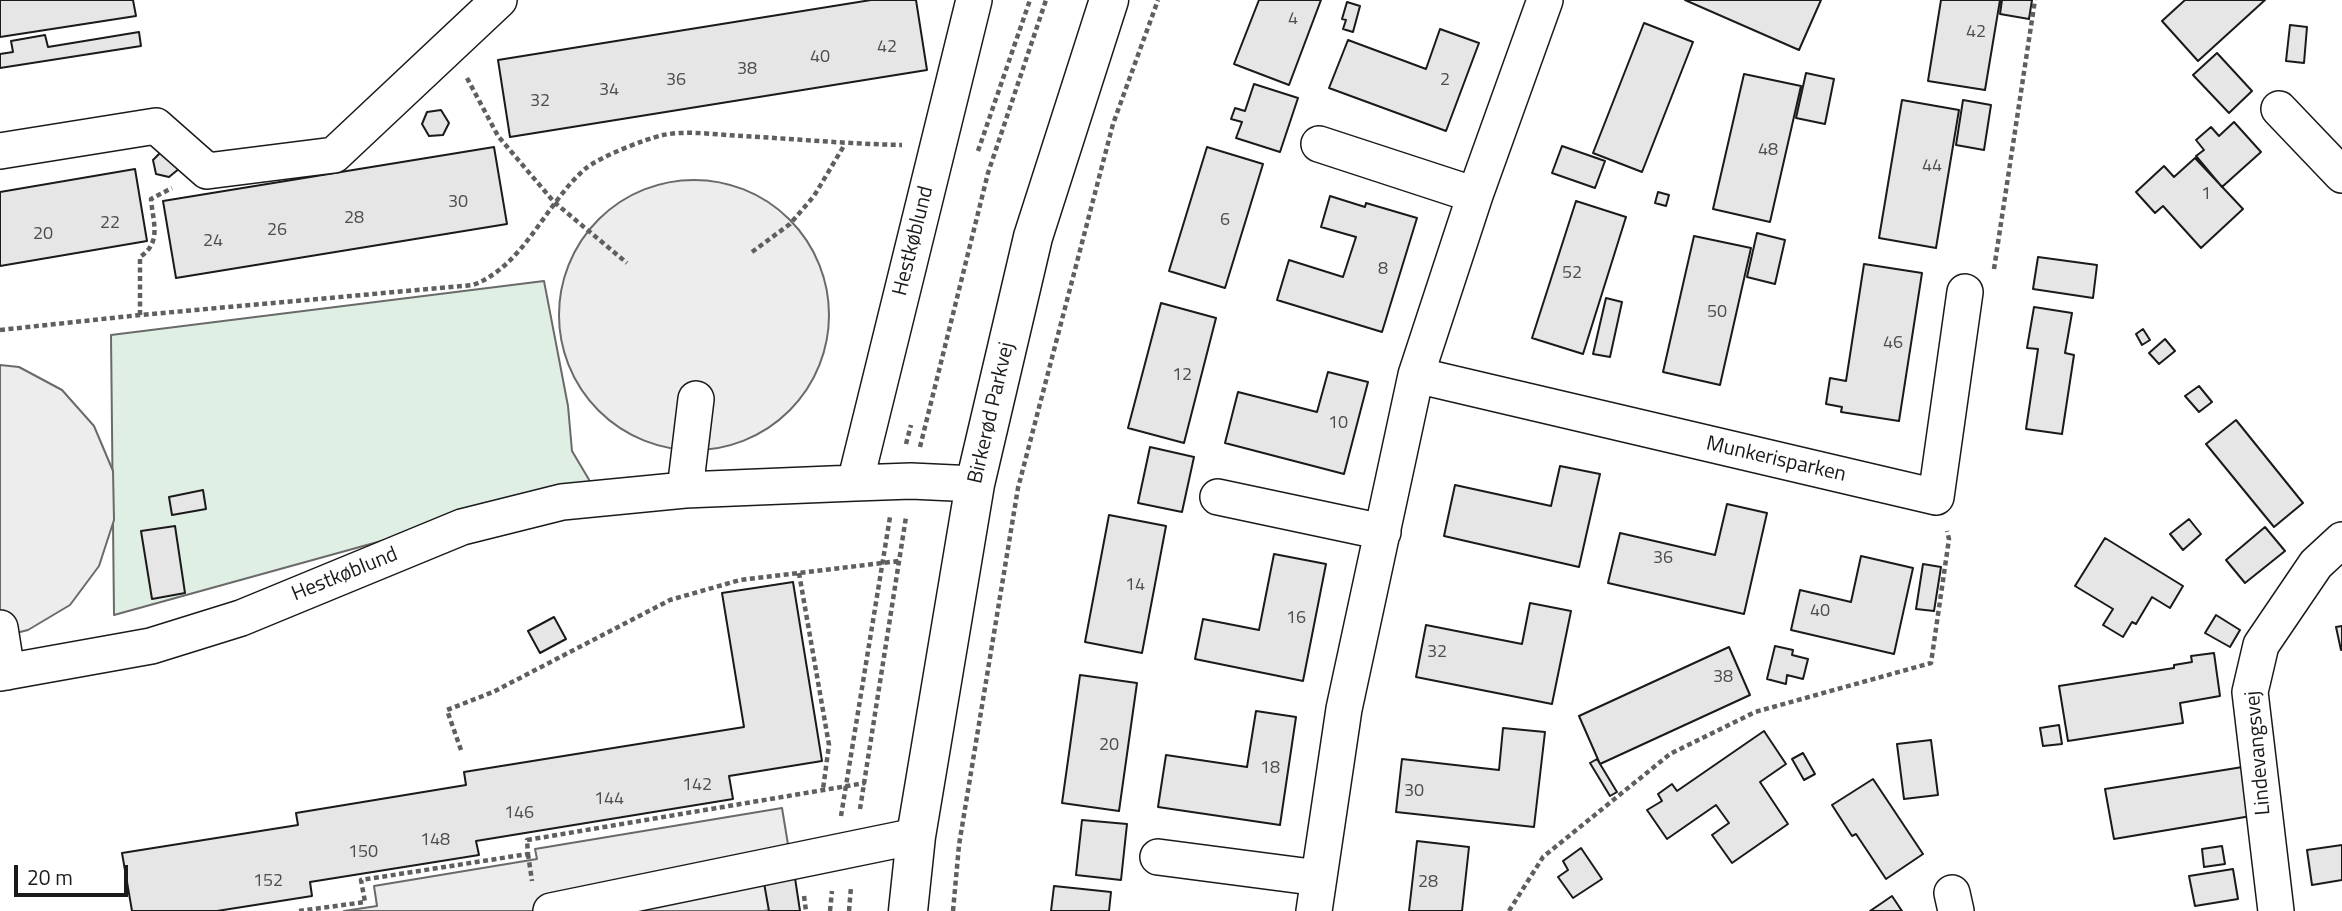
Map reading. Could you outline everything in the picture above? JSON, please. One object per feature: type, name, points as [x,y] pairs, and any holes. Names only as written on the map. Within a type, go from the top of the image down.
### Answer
[{"type":"street","points":[[0,151],[156,126],[207,171],[334,155],[499,0]]},
{"type":"street","name":"Hestkøblund","points":[[855,483],[974,0]]},
{"type":"street","name":"Birkerød Parkvej","points":[[908,911],[916,836],[975,484],[1033,237],[1109,0]]},
{"type":"street","points":[[1158,857],[1316,895],[1344,709],[1416,375],[1475,195],[1545,0]]},
{"type":"street","points":[[2279,109],[2342,174]]},
{"type":"street","points":[[1319,144],[1475,195]]},
{"type":"street","points":[[1936,497],[1965,292]]},
{"type":"street","name":"Munkerisparken","points":[[1416,375],[1936,497]]},
{"type":"street","points":[[685,491],[696,399]]},
{"type":"street","name":"Hestkøblund","points":[[0,628],[4,673],[150,646],[228,622],[462,527],[562,502],[685,491],[855,483],[911,481],[975,484]]},
{"type":"street","points":[[1218,497],[1383,532]]},
{"type":"street","name":"Lindevangsvej","points":[[2276,911],[2250,692],[2262,645],[2316,564],[2342,540]]},
{"type":"street","points":[[551,911],[916,836]]},
{"type":"path","points":[[953,911],[959,845],[1018,488],[1113,124],[1158,0]]},
{"type":"path","points":[[1965,292],[1993,276],[2035,0]]},
{"type":"path","points":[[451,46],[498,136],[554,202],[627,263]]},
{"type":"path","points":[[0,330],[140,314],[472,285],[491,278],[513,258],[554,202],[587,167],[631,145],[664,135],[698,134],[845,144],[938,145]]},
{"type":"path","points":[[752,252],[790,224],[814,196],[845,144]]},
{"type":"path","points":[[140,314],[140,257],[149,251],[155,242],[153,222]]},
{"type":"path","points":[[1509,911],[1543,857],[1670,754],[1755,712],[1931,663],[1949,539],[1936,497]]},
{"type":"path","points":[[461,750],[447,710],[494,692],[670,600],[740,580],[899,561]]},
{"type":"path","points":[[799,573],[829,745],[823,789]]},
{"type":"path","points":[[299,911],[365,902],[361,880],[527,854],[527,840],[864,783]]},
{"type":"green space","points":[[544,281],[568,406],[572,451],[591,483],[114,615],[111,335]]},
{"type":"shaded area","points":[[694,180],[720,182],[746,190],[790,219],[819,263],[827,289],[827,341],[819,367],[790,411],[746,440],[720,448],[694,450],[668,448],[642,440],[598,411],[569,367],[561,341],[559,315],[561,289],[569,263],[598,219],[642,190],[668,182]]},
{"type":"shaded area","points":[[0,365],[19,367],[62,390],[94,426],[113,471],[114,520],[99,566],[70,605],[28,630],[0,637]]},
{"type":"shaded area","points":[[782,808],[798,905],[764,911],[344,911],[377,906],[374,886],[537,859],[535,849]]},
{"type":"building","points":[[0,0],[133,0],[136,16],[0,37]]},
{"type":"building","points":[[871,0],[916,0],[927,70],[510,137],[498,60]]},
{"type":"building","points":[[1259,0],[1321,0],[1289,85],[1234,64]]},
{"type":"building","points":[[1685,0],[1821,0],[1799,50]]},
{"type":"building","points":[[1941,0],[2000,0],[1985,90],[1928,81]]},
{"type":"building","points":[[2002,0],[2032,0],[2029,19],[2000,14]]},
{"type":"building","points":[[2185,0],[2265,0],[2198,61],[2162,21]]},
{"type":"building","points":[[1347,2],[1360,6],[1353,32],[1343,29],[1346,20],[1342,19]]},
{"type":"building","points":[[1644,23],[1693,42],[1642,172],[1593,153]]},
{"type":"building","points":[[2290,25],[2307,27],[2304,63],[2286,61]]},
{"type":"building","points":[[1440,29],[1479,43],[1446,131],[1329,88],[1348,40],[1426,69]]},
{"type":"building","points":[[139,32],[141,46],[0,68],[0,54],[13,52],[11,41],[45,35],[48,47]]},
{"type":"building","points":[[2217,53],[2252,91],[2229,113],[2193,75]]},
{"type":"building","points":[[1806,73],[1834,79],[1825,124],[1796,118]]},
{"type":"building","points":[[1744,74],[1801,86],[1770,222],[1713,209]]},
{"type":"building","points":[[1254,84],[1298,98],[1280,152],[1236,138],[1242,122],[1231,119],[1235,108],[1245,111]]},
{"type":"building","points":[[1902,100],[1959,110],[1936,248],[1879,238]]},
{"type":"building","points":[[1963,100],[1991,105],[1984,150],[1956,145]]},
{"type":"building","points":[[441,110],[449,123],[443,135],[429,136],[422,124],[427,112]]},
{"type":"building","points":[[2234,122],[2261,152],[2222,187],[2196,156],[2204,150],[2196,140],[2211,127],[2219,136]]},
{"type":"building","points":[[1562,146],[1605,161],[1595,188],[1552,173]]},
{"type":"building","points":[[494,147],[507,224],[176,278],[163,201]]},
{"type":"building","points":[[1207,147],[1263,164],[1225,288],[1169,271]]},
{"type":"building","points":[[163,150],[180,168],[169,177],[156,174],[153,160]]},
{"type":"building","points":[[2195,158],[2243,209],[2201,248],[2163,206],[2155,213],[2136,192],[2164,166],[2174,177]]},
{"type":"building","points":[[135,169],[147,241],[0,266],[0,192]]},
{"type":"building","points":[[1658,192],[1669,195],[1666,206],[1655,203]]},
{"type":"building","points":[[1330,196],[1417,218],[1382,332],[1277,300],[1289,260],[1343,277],[1356,237],[1321,227]]},
{"type":"building","points":[[1576,201],[1626,217],[1583,354],[1532,338]]},
{"type":"building","points":[[1757,233],[1785,240],[1775,284],[1747,277]]},
{"type":"building","points":[[1694,236],[1751,248],[1720,385],[1663,372]]},
{"type":"building","points":[[2038,257],[2097,265],[2093,298],[2033,289]]},
{"type":"building","points":[[1864,264],[1922,273],[1899,421],[1841,412],[1842,407],[1826,404],[1830,378],[1846,381]]},
{"type":"building","points":[[1606,298],[1622,302],[1610,357],[1593,354]]},
{"type":"building","points":[[1161,303],[1216,318],[1184,443],[1128,428]]},
{"type":"building","points":[[2034,307],[2072,313],[2065,353],[2074,355],[2062,434],[2026,429],[2038,349],[2027,348]]},
{"type":"building","points":[[2143,329],[2150,340],[2142,345],[2136,334]]},
{"type":"building","points":[[2165,339],[2175,351],[2159,364],[2149,353]]},
{"type":"building","points":[[1328,372],[1368,382],[1344,474],[1225,443],[1238,392],[1317,412]]},
{"type":"building","points":[[2199,386],[2212,402],[2199,412],[2185,396]]},
{"type":"building","points":[[2236,420],[2303,503],[2274,527],[2206,444]]},
{"type":"building","points":[[1150,447],[1194,457],[1182,512],[1138,503]]},
{"type":"building","points":[[1560,466],[1600,474],[1579,567],[1444,536],[1455,485],[1551,506]]},
{"type":"building","points":[[203,490],[206,509],[172,515],[169,497]]},
{"type":"building","points":[[1727,504],[1767,513],[1744,614],[1608,583],[1620,533],[1715,555]]},
{"type":"building","points":[[1109,515],[1166,526],[1142,653],[1085,642]]},
{"type":"building","points":[[2189,519],[2201,534],[2183,550],[2170,534]]},
{"type":"building","points":[[175,526],[185,593],[152,599],[141,531]]},
{"type":"building","points":[[2265,527],[2285,551],[2245,583],[2226,560]]},
{"type":"building","points":[[2105,538],[2183,586],[2170,608],[2152,597],[2136,624],[2132,622],[2123,637],[2103,625],[2113,609],[2075,586]]},
{"type":"building","points":[[1274,554],[1326,564],[1303,681],[1195,659],[1203,619],[1259,630]]},
{"type":"building","points":[[1861,556],[1913,568],[1894,654],[1791,630],[1800,590],[1851,602]]},
{"type":"building","points":[[1923,564],[1941,567],[1934,611],[1916,609]]},
{"type":"building","points":[[793,582],[822,761],[729,776],[733,799],[476,841],[479,855],[310,882],[312,896],[217,911],[132,911],[122,853],[298,825],[296,813],[466,785],[464,772],[744,727],[722,593]]},
{"type":"building","points":[[1530,603],[1571,611],[1552,704],[1416,677],[1426,625],[1522,644]]},
{"type":"building","points":[[2216,615],[2240,630],[2230,647],[2205,633]]},
{"type":"building","points":[[554,617],[566,639],[540,653],[528,631]]},
{"type":"building","points":[[2342,626],[2342,650],[2341,650],[2336,627]]},
{"type":"building","points":[[1775,646],[1793,650],[1792,655],[1808,659],[1803,679],[1787,675],[1786,684],[1767,679]]},
{"type":"building","points":[[1729,647],[1750,695],[1600,764],[1579,716]]},
{"type":"building","points":[[2214,653],[2220,696],[2180,703],[2183,723],[2068,741],[2059,686],[2174,668],[2174,665],[2192,662],[2191,656]]},
{"type":"building","points":[[1080,675],[1137,683],[1119,811],[1062,803]]},
{"type":"building","points":[[1256,711],[1296,717],[1280,825],[1158,807],[1166,755],[1247,767]]},
{"type":"building","points":[[2059,725],[2062,744],[2043,746],[2040,728]]},
{"type":"building","points":[[1503,728],[1545,732],[1534,827],[1396,812],[1402,759],[1499,770]]},
{"type":"building","points":[[1764,731],[1786,764],[1760,782],[1788,824],[1732,863],[1712,835],[1729,823],[1716,805],[1667,839],[1647,810],[1662,801],[1658,794],[1672,784],[1677,791]]},
{"type":"building","points":[[1931,740],[1938,795],[1904,799],[1897,744]]},
{"type":"building","points":[[1803,753],[1815,774],[1804,780],[1792,759]]},
{"type":"building","points":[[1597,759],[1617,792],[1610,796],[1590,763]]},
{"type":"building","points":[[2249,766],[2257,815],[2114,839],[2105,789]]},
{"type":"building","points":[[1873,779],[1923,854],[1886,879],[1856,834],[1852,836],[1832,805]]},
{"type":"building","points":[[1082,820],[1127,824],[1121,880],[1076,875]]},
{"type":"building","points":[[1417,841],[1469,847],[1462,911],[1409,911]]},
{"type":"building","points":[[2342,845],[2342,880],[2312,885],[2307,850]]},
{"type":"building","points":[[2222,846],[2225,864],[2204,867],[2202,849]]},
{"type":"building","points":[[1581,848],[1602,879],[1573,898],[1558,877],[1568,870],[1563,861]]},
{"type":"building","points":[[2233,869],[2238,899],[2195,906],[2189,876]]},
{"type":"building","points":[[795,878],[800,911],[769,911],[764,883]]},
{"type":"building","points":[[1054,886],[1111,892],[1109,911],[1051,911]]},
{"type":"building","points":[[1892,896],[1902,911],[1870,911]]}]
